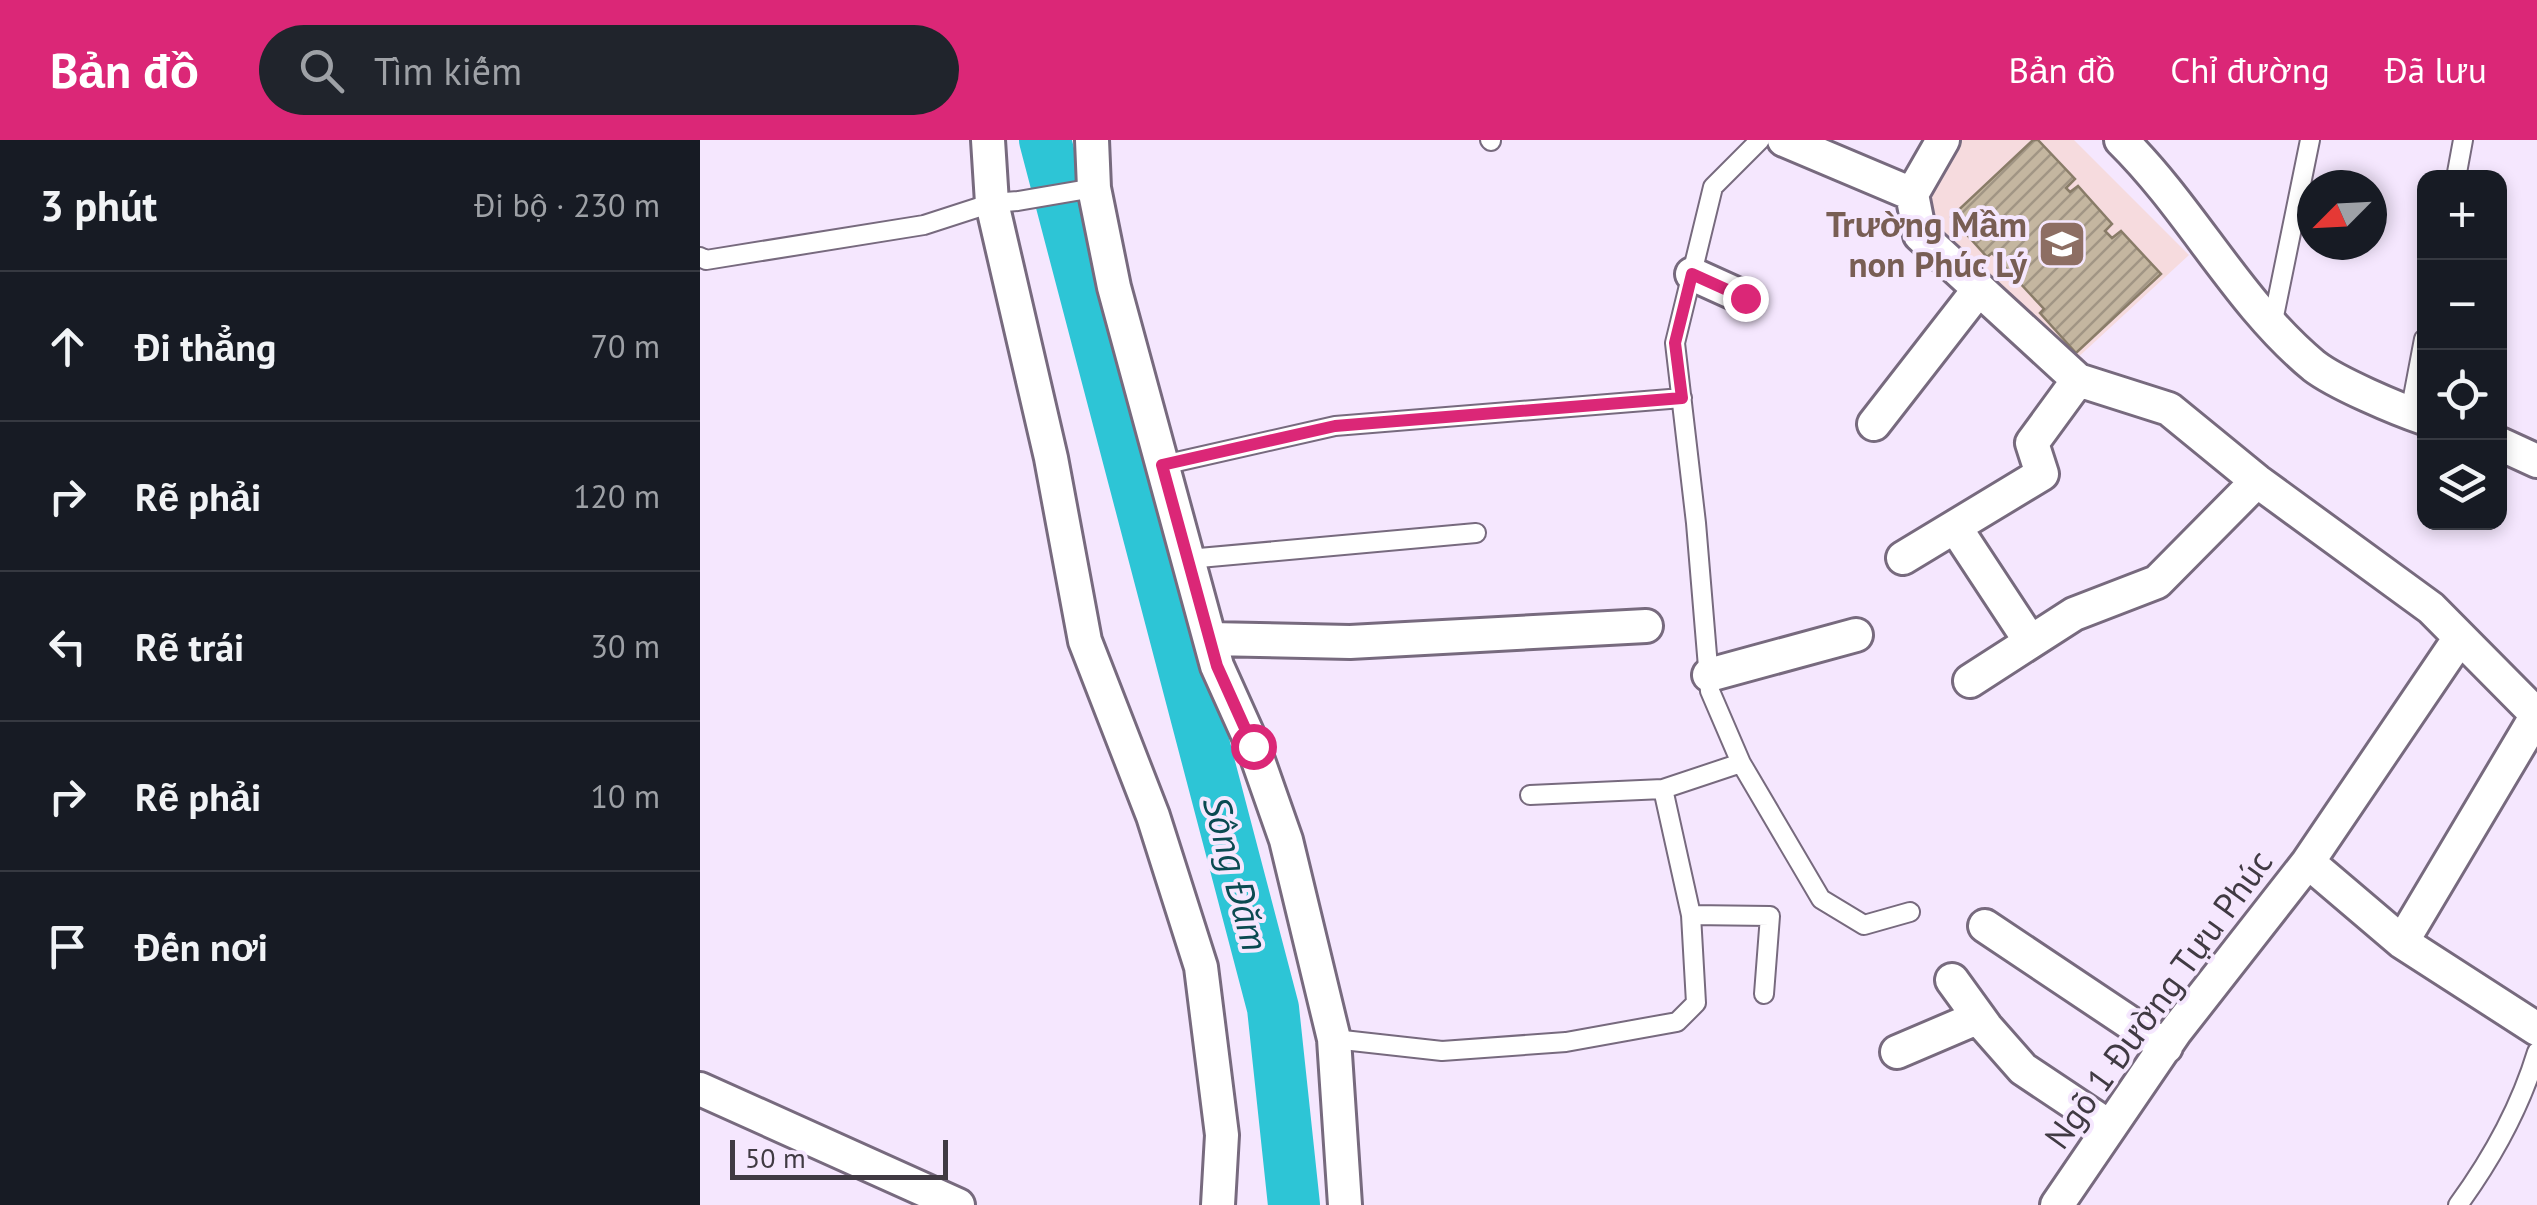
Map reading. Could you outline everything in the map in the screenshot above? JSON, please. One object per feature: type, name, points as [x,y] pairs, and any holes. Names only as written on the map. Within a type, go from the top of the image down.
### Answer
[{"type":"street","points":[[988,140],[1005,202],[1085,641],[1152,816],[1200,966],[1222,1136],[1218,1205]]},
{"type":"street","points":[[1092,140],[1084,189],[1217,666],[1253,746],[1286,840],[1334,1039],[1345,1205]]},
{"type":"street","points":[[1784,140],[1912,194]]},
{"type":"street","points":[[1944,140],[1912,194],[1920,235],[2078,380],[2168,409],[2431,608],[2537,715],[2402,942]]},
{"type":"street","points":[[2122,140],[2156,175],[2272,327],[2318,369],[2417,416]]},
{"type":"street","points":[[1692,274],[1745,298]]},
{"type":"street","points":[[1874,424],[1978,289]]},
{"type":"street","points":[[1903,558],[2042,474],[2032,443],[2078,380]]},
{"type":"street","points":[[2507,446],[2536,456]]},
{"type":"street","points":[[1970,681],[2074,614],[2157,582],[2257,480]]},
{"type":"street","points":[[1955,527],[2030,641]]},
{"type":"street","points":[[1210,639],[1350,642],[1646,626]]},
{"type":"street","points":[[1709,675],[1856,635]]},
{"type":"street","points":[[2308,862],[2459,639]]},
{"type":"street","name":"Ngõ 1 Đường Tựu Phúc","points":[[2057,1205],[2166,1046],[2308,862],[2402,942],[2537,1030]]},
{"type":"street","points":[[1985,926],[2166,1046]]},
{"type":"street","points":[[1952,980],[2023,1068],[2110,1127]]},
{"type":"street","points":[[1898,1052],[1979,1017]]},
{"type":"street","points":[[700,1089],[958,1205]]},
{"type":"lane","points":[[1760,140],[1713,187],[1675,343],[1710,691],[1741,763],[1821,899],[1864,925],[1910,912]]},
{"type":"lane","points":[[2272,327],[2310,140]]},
{"type":"lane","points":[[2457,170],[2463,140]]},
{"type":"lane","points":[[700,257],[706,260],[924,225],[1005,202],[1084,189]]},
{"type":"lane","points":[[1162,465],[1335,426],[1682,398]]},
{"type":"lane","points":[[1188,560],[1476,533]]},
{"type":"lane","points":[[1530,794],[1663,789],[1741,763]]},
{"type":"lane","points":[[1334,1039],[1442,1051],[1566,1042],[1677,1022],[1696,1003],[1691,915],[1663,789]]},
{"type":"lane","points":[[1691,915],[1770,916],[1764,994]]},
{"type":"lane","points":[[2458,1205],[2524,1096],[2537,1052]]},
{"type":"shaded area","name":"Trường Mầm non Phúc Lý","points":[[1961,140],[2074,140],[2189,255],[2074,361],[1935,233],[1928,197],[1951,150]]},
{"type":"building","name":"Trường Mầm non Phúc Lý","points":[[2033,140],[2038,140],[2075,179],[2066,188],[2070,192],[2078,186],[2112,224],[2105,231],[2112,238],[2121,231],[2161,274],[2076,353],[2040,313],[2044,309],[1992,253],[1987,257],[1951,217]]},
{"type":"waterway","name":"Sông Đăm","points":[[1045,140],[1273,1008],[1294,1205]]},
{"type":"place","name":"Trường Mầm non Phúc Lý","points":[[2062,244]]},
{"type":"route","points":[[1253,746],[1217,666],[1162,465],[1335,426],[1682,398],[1675,343],[1692,274],[1745,298]]}]
